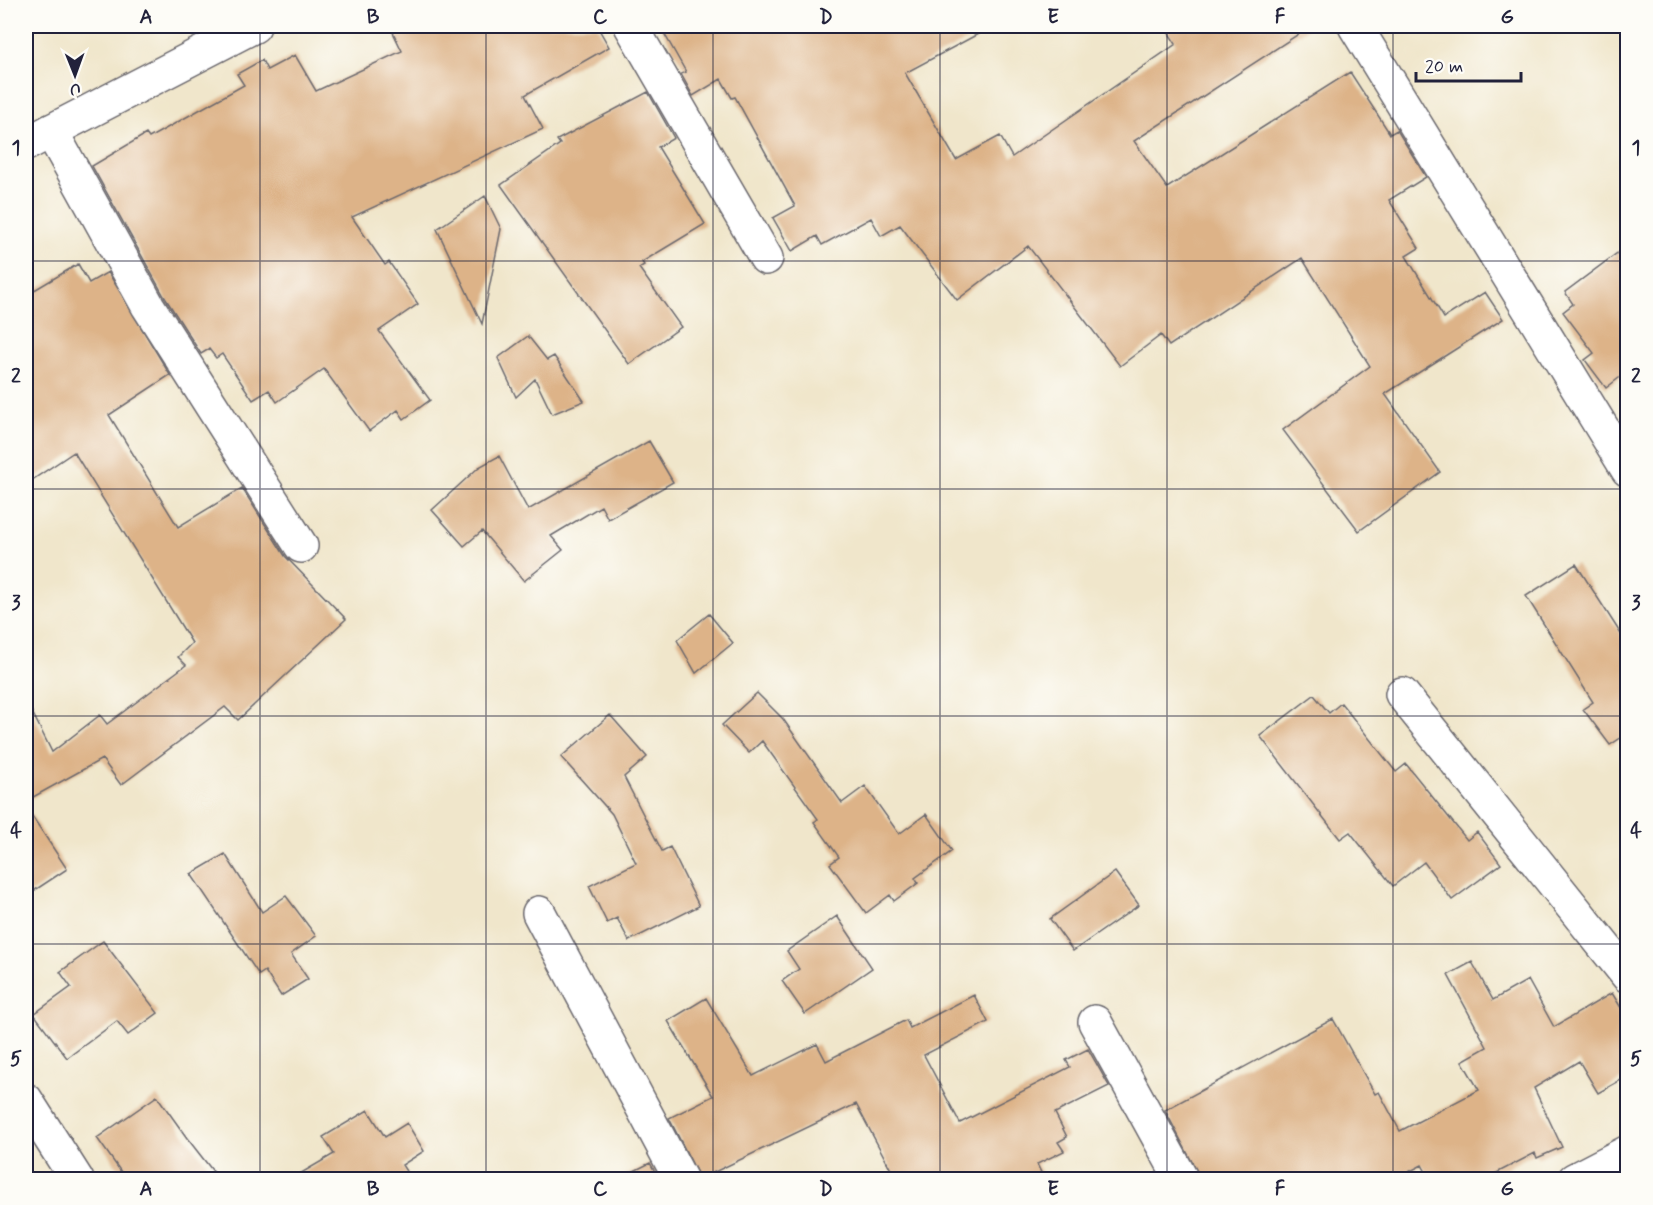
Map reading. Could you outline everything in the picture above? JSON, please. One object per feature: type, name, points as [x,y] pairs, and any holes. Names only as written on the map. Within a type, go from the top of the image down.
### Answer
[{"type":"street","points":[[254,26],[38,137],[301,546]]},
{"type":"street","points":[[632,26],[766,258]]},
{"type":"street","points":[[1355,26],[1628,470]]},
{"type":"street","points":[[1402,694],[1628,976]]},
{"type":"street","points":[[539,913],[681,1179]]},
{"type":"street","points":[[1095,1022],[1182,1179]]},
{"type":"street","points":[[26,1100],[77,1179]]},
{"type":"street","points":[[1574,1179],[1628,1152]]},
{"type":"building","points":[[390,26],[597,26],[609,47],[525,95],[543,129],[352,217],[385,265],[389,262],[418,304],[379,331],[430,400],[404,419],[398,410],[369,431],[324,369],[277,402],[269,390],[253,400],[222,354],[216,358],[209,349],[201,354],[164,296],[92,166],[146,134],[149,138],[244,85],[237,74],[262,60],[267,70],[295,55],[316,91],[402,51]]},
{"type":"building","points":[[660,26],[993,26],[905,73],[956,160],[1000,136],[1012,157],[1176,44],[1164,26],[1311,26],[1134,141],[1167,188],[1350,72],[1390,134],[1397,130],[1426,177],[1389,200],[1419,248],[1406,256],[1444,318],[1485,292],[1503,319],[1385,394],[1440,472],[1359,531],[1283,430],[1370,366],[1302,258],[1169,346],[1161,335],[1120,366],[1028,246],[957,300],[900,225],[881,236],[871,218],[822,245],[817,236],[792,251],[773,218],[795,206],[735,97],[732,98],[721,79],[693,96],[681,74],[686,72]]},
{"type":"building","points":[[648,92],[674,138],[658,147],[705,224],[642,262],[644,265],[639,268],[681,327],[629,364],[501,185],[560,144],[557,140]]},
{"type":"building","points":[[485,196],[501,229],[482,324],[437,229]]},
{"type":"building","points":[[1628,245],[1628,371],[1606,388],[1585,360],[1594,353],[1563,312],[1573,304],[1565,292]]},
{"type":"building","points":[[78,264],[89,283],[108,272],[170,375],[109,415],[178,527],[242,488],[285,556],[346,619],[238,720],[225,707],[121,785],[102,759],[26,801],[26,700],[52,752],[100,715],[107,724],[186,665],[178,657],[192,643],[74,452],[26,484],[26,295]]},
{"type":"building","points":[[528,336],[547,360],[554,356],[584,401],[552,414],[535,379],[516,397],[498,358]]},
{"type":"building","points":[[649,441],[673,482],[608,519],[601,506],[551,536],[563,550],[524,581],[482,531],[464,546],[432,510],[479,467],[499,456],[528,510]]},
{"type":"building","points":[[1576,564],[1628,645],[1628,733],[1610,745],[1583,709],[1593,702],[1526,596]]},
{"type":"building","points":[[709,614],[733,643],[696,673],[677,640]]},
{"type":"building","points":[[757,693],[783,719],[842,803],[865,786],[899,834],[926,814],[952,851],[915,878],[918,883],[894,901],[890,895],[866,913],[830,864],[839,857],[814,822],[818,819],[762,741],[749,753],[722,725]]},
{"type":"building","points":[[1314,695],[1329,713],[1341,703],[1396,772],[1406,764],[1467,840],[1477,832],[1501,864],[1452,900],[1424,862],[1393,886],[1350,832],[1340,839],[1260,736]]},
{"type":"building","points":[[610,715],[647,757],[624,777],[662,851],[670,847],[699,906],[629,941],[617,918],[607,923],[589,886],[636,863],[612,814],[561,757]]},
{"type":"building","points":[[26,807],[67,869],[26,896]]},
{"type":"building","points":[[225,854],[262,912],[286,896],[316,936],[291,954],[308,979],[281,996],[265,971],[259,975],[191,874]]},
{"type":"building","points":[[1115,872],[1139,905],[1073,951],[1050,919]]},
{"type":"building","points":[[837,916],[872,968],[805,1014],[782,981],[799,969],[787,951]]},
{"type":"building","points":[[103,941],[158,1013],[128,1035],[117,1021],[67,1058],[34,1014],[71,987],[60,972]]},
{"type":"building","points":[[1472,962],[1493,1000],[1528,980],[1554,1027],[1612,993],[1628,1019],[1628,1076],[1598,1093],[1579,1061],[1534,1088],[1562,1147],[1537,1158],[1535,1153],[1485,1179],[1430,1179],[1422,1165],[1395,1179],[1201,1179],[1165,1110],[1333,1019],[1375,1094],[1379,1092],[1400,1131],[1479,1090],[1462,1061],[1487,1047],[1448,975]]},
{"type":"building","points":[[974,995],[988,1022],[924,1055],[960,1123],[1070,1067],[1066,1060],[1088,1049],[1109,1086],[1055,1113],[1067,1137],[1058,1142],[1064,1151],[1037,1164],[1044,1179],[896,1179],[856,1104],[700,1179],[669,1118],[713,1096],[668,1021],[706,998],[753,1076],[817,1044],[826,1061],[906,1020],[910,1028]]},
{"type":"building","points":[[157,1096],[219,1179],[126,1179],[97,1138]]},
{"type":"building","points":[[368,1110],[385,1137],[407,1123],[424,1151],[402,1165],[411,1179],[291,1179],[334,1154],[323,1137]]},
{"type":"building","points":[[650,1163],[659,1179],[618,1179]]}]
